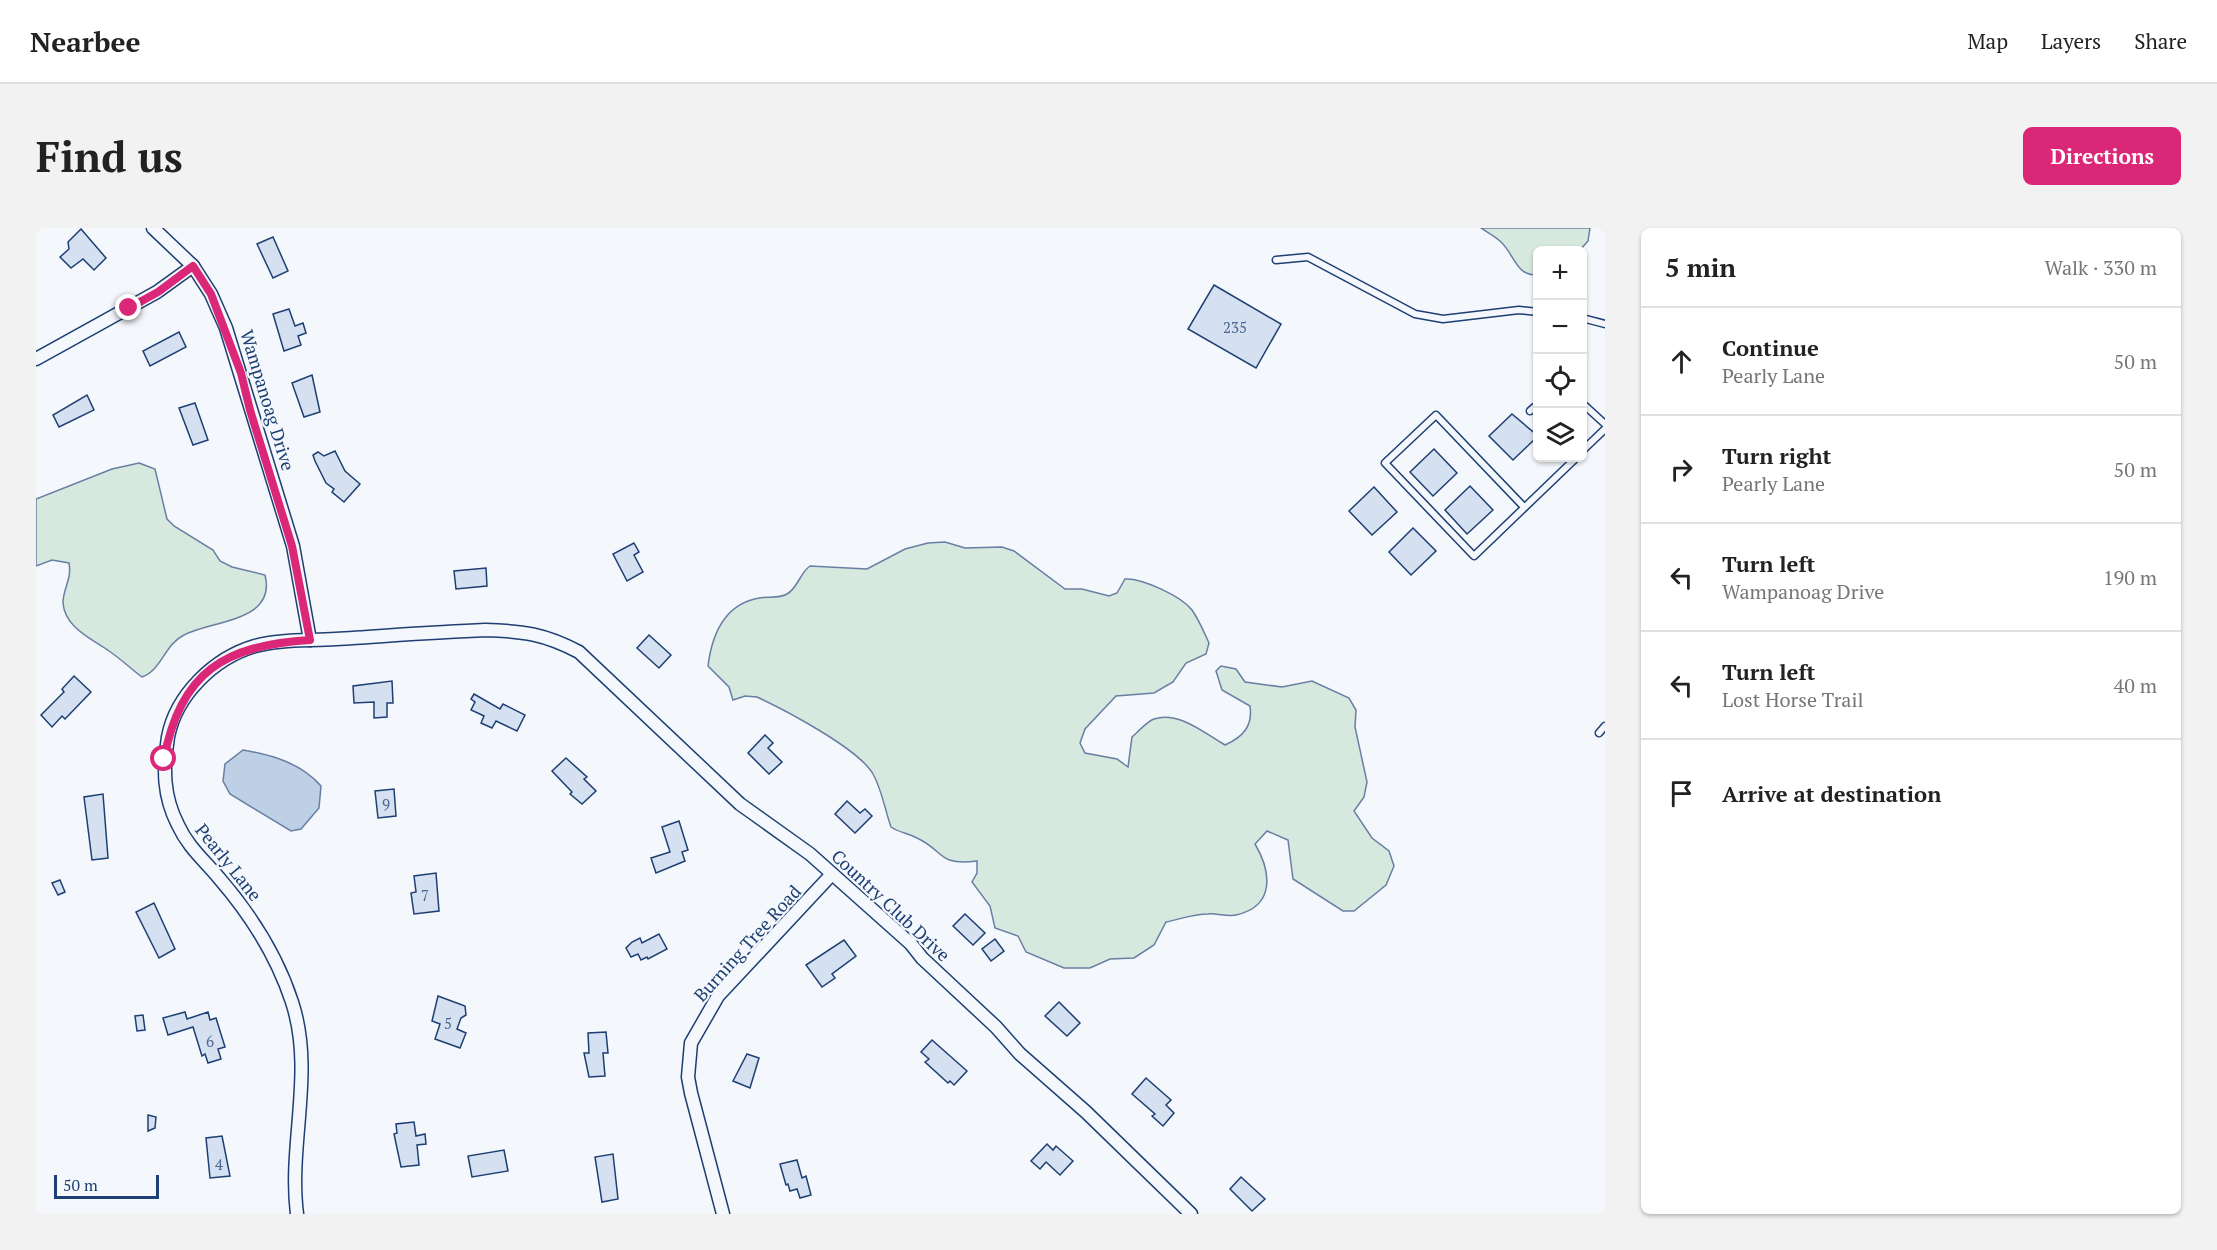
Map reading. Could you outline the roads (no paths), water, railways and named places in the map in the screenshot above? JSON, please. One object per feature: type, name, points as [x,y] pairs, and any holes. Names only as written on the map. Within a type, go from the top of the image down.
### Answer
[{"type":"street","name":"Wampanoag Drive","points":[[153,228],[193,266],[211,294],[241,373],[250,410],[292,546],[310,640]]},
{"type":"street","points":[[36,360],[158,292],[193,266]]},
{"type":"street","name":"Pearly Lane","points":[[297,1214],[295,1170],[302,1070],[297,1019],[292,1002],[260,932],[218,877],[194,852],[178,825],[166,795],[164,759],[176,712],[185,696],[211,670],[254,646],[310,640],[485,630],[511,631],[552,638]]},
{"type":"street","name":"Country Club Drive","points":[[552,638],[579,652],[740,804],[810,854],[911,944],[922,958],[1020,1054],[1086,1112],[1191,1214]]},
{"type":"street","name":"Burning Tree Road","points":[[723,1214],[688,1077],[691,1043],[718,996],[832,874]]},
{"type":"lane","points":[[1276,260],[1308,257],[1415,314],[1443,319],[1519,310],[1533,311]]},
{"type":"lane","points":[[1587,319],[1605,324]]},
{"type":"lane","points":[[1530,411],[1533,408]]},
{"type":"lane","points":[[1587,408],[1605,424]]},
{"type":"lane","points":[[1524,507],[1436,415],[1385,464],[1473,556],[1572,462]]},
{"type":"lane","points":[[1587,446],[1605,429]]},
{"type":"lane","points":[[1599,733],[1605,726]]},
{"type":"water","points":[[243,750],[285,761],[304,771],[321,786],[319,808],[301,829],[291,831],[230,794],[223,781],[225,764]]}]
